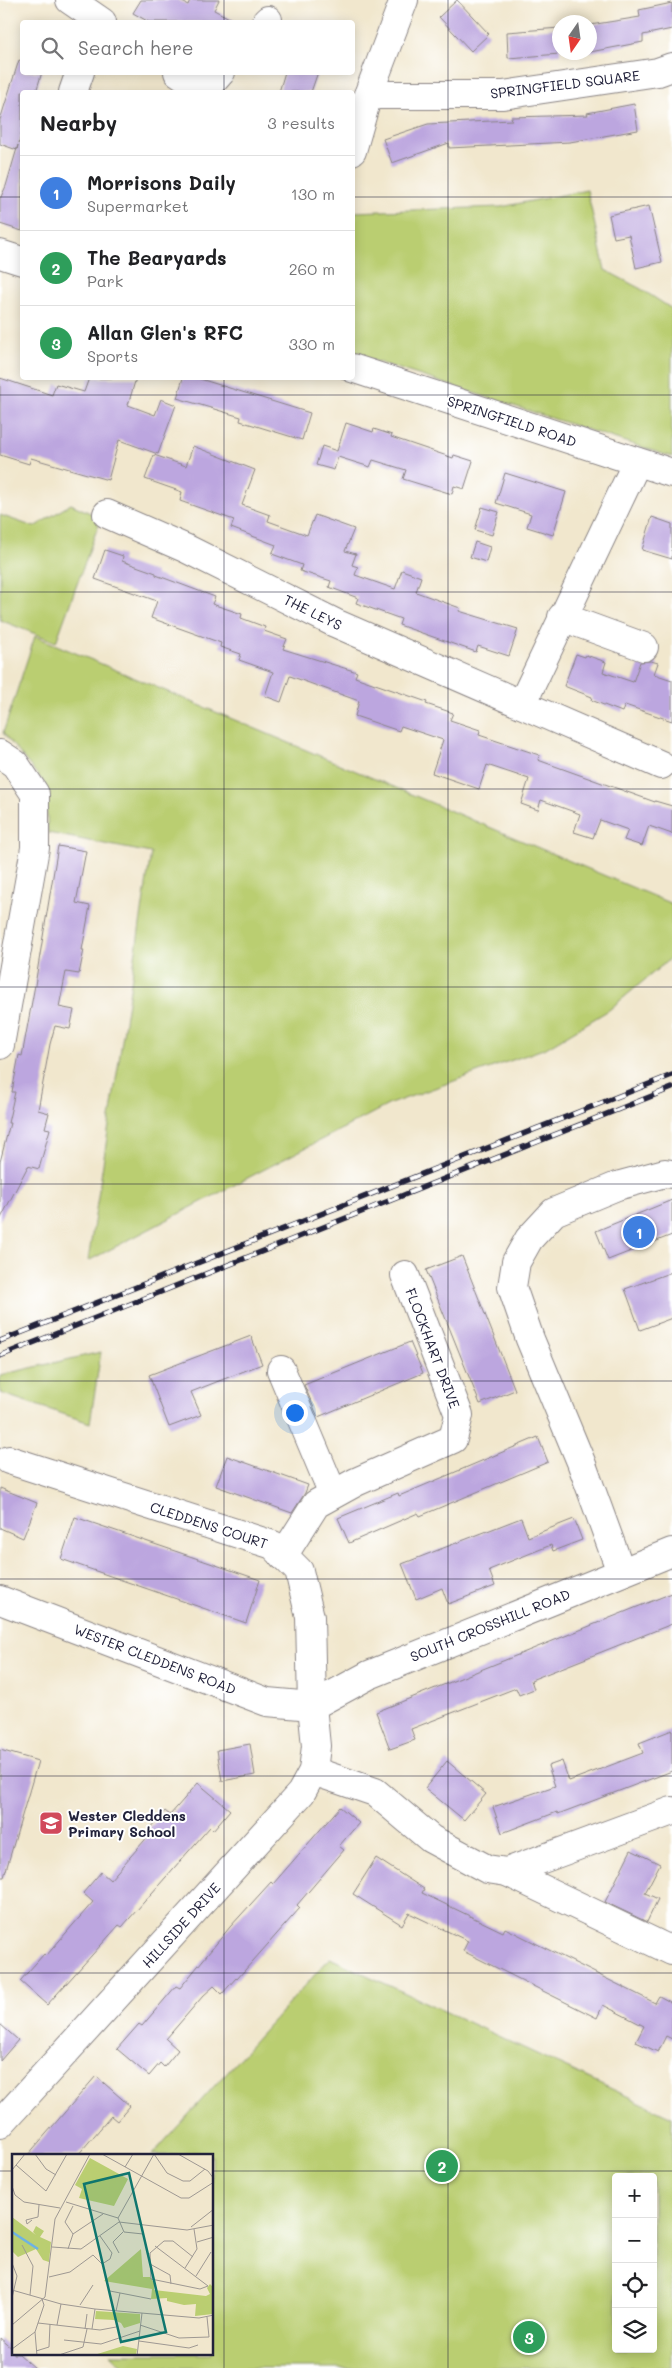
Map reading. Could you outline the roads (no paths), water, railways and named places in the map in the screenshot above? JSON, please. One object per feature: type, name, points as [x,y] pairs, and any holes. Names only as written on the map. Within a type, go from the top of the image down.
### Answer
[{"type":"street","points":[[70,0],[99,20]]},
{"type":"street","points":[[355,140],[368,95],[404,0]]},
{"type":"street","name":"SPRINGFIELD SQUARE","points":[[368,95],[503,94],[658,72],[672,68]]},
{"type":"street","points":[[75,90],[79,75]]},
{"type":"street","points":[[186,75],[211,85]]},
{"type":"street","points":[[0,254],[20,260]]},
{"type":"street","name":"SPRINGFIELD ROAD","points":[[355,369],[672,473]]},
{"type":"street","points":[[522,704],[637,462]]},
{"type":"street","name":"THE LEYS","points":[[107,514],[187,549],[335,623],[661,765]]},
{"type":"street","points":[[562,617],[644,647]]},
{"type":"street","points":[[0,754],[15,764],[35,794],[35,848],[4,1008],[0,1045]]},
{"type":"street","points":[[621,1572],[581,1462],[530,1339],[512,1287],[516,1262],[529,1239],[554,1212],[617,1186],[672,1174]]},
{"type":"street","name":"FLOCKHART DRIVE","points":[[283,1556],[316,1504],[453,1439],[459,1415],[405,1274]]},
{"type":"street","points":[[282,1370],[334,1494]]},
{"type":"street","name":"CLEDDENS COURT","points":[[9,1460],[273,1545],[299,1572],[310,1617],[312,1706]]},
{"type":"street","name":"SOUTH CROSSHILL ROAD","points":[[312,1706],[369,1675],[672,1552]]},
{"type":"street","name":"WESTER CLEDDENS ROAD","points":[[0,1600],[267,1702],[312,1706]]},
{"type":"street","name":"HILLSIDE DRIVE","points":[[0,2124],[298,1797],[313,1771],[316,1746],[312,1706]]},
{"type":"street","points":[[313,1771],[375,1792],[431,1840],[487,1869],[507,1872],[672,1951]]},
{"type":"street","points":[[507,1872],[672,1811]]},
{"type":"railway","points":[[0,1341],[672,1075]]},
{"type":"railway","points":[[0,1356],[672,1088]]},
{"type":"place","name":"Morrisons Daily","points":[[639,1232]]},
{"type":"place","name":"Wester Cleddens Primary School","points":[[51,1823]]},
{"type":"place","name":"The Bearyards","points":[[442,2166]]},
{"type":"place","name":"Allan Glen's RFC","points":[[529,2337]]}]
